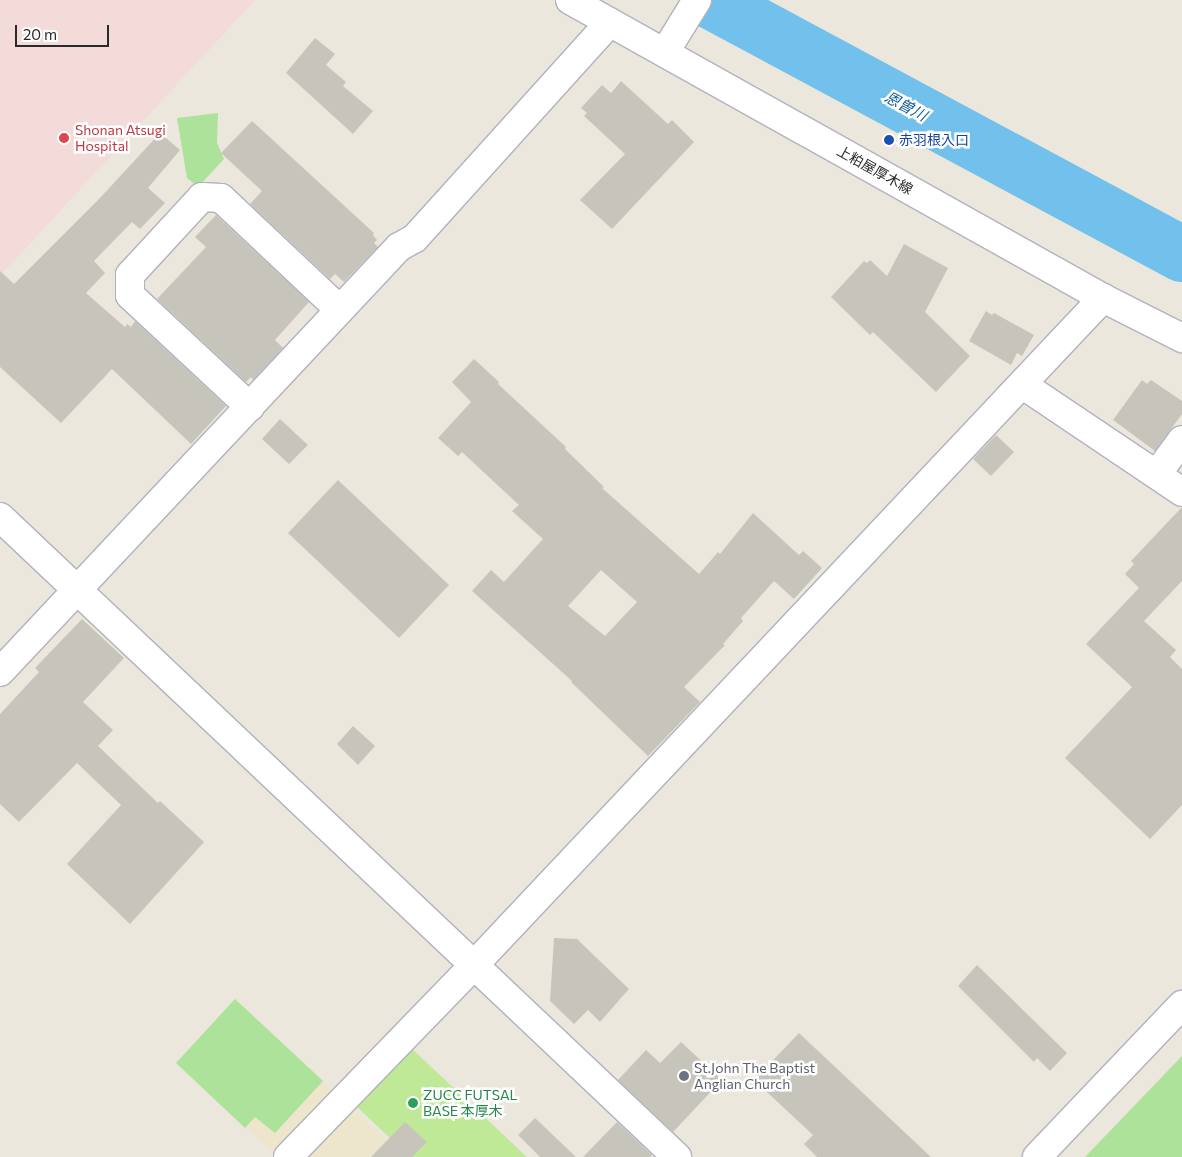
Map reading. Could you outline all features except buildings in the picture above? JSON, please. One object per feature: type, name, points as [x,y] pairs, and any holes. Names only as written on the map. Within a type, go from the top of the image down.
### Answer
[{"type":"street","name":"上粕屋厚木線","points":[[570,0],[1103,298],[1182,338]]},
{"type":"street","points":[[665,52],[690,10]]},
{"type":"street","points":[[0,672],[399,247],[415,238],[609,23]]},
{"type":"street","points":[[250,407],[130,295],[130,275],[202,196],[221,198],[340,310]]},
{"type":"street","points":[[288,1157],[474,965],[1023,386],[1103,298]]},
{"type":"street","points":[[1023,386],[1182,492]]},
{"type":"street","points":[[1157,474],[1182,440]]},
{"type":"street","points":[[0,517],[677,1157]]},
{"type":"street","points":[[1037,1157],[1182,1005]]},
{"type":"shaded area","name":"Shonan Atsugi Hospital","points":[[0,0],[255,0],[0,276]]},
{"type":"shaded area","points":[[235,999],[403,1157],[303,1157],[295,1132],[274,1154],[176,1063]]},
{"type":"green space","points":[[218,113],[217,143],[224,159],[198,187],[187,178],[177,118]]},
{"type":"green space","points":[[235,999],[323,1081],[275,1133],[255,1117],[245,1128],[176,1063]]},
{"type":"green space","name":"ZUCC FUTSAL BASE 本厚木","points":[[410,1047],[527,1157],[410,1157],[355,1105]]},
{"type":"green space","points":[[1182,1056],[1182,1157],[1085,1157]]},
{"type":"waterway","name":"恩曽川","points":[[709,0],[1182,254]]},
{"type":"place","name":"Shonan Atsugi Hospital","points":[[64,138]]},
{"type":"place","name":"赤羽根入口","points":[[889,140]]},
{"type":"place","name":"St.John The Baptist Anglian Church","points":[[684,1076]]},
{"type":"place","name":"ZUCC FUTSAL BASE 本厚木","points":[[413,1103]]}]
